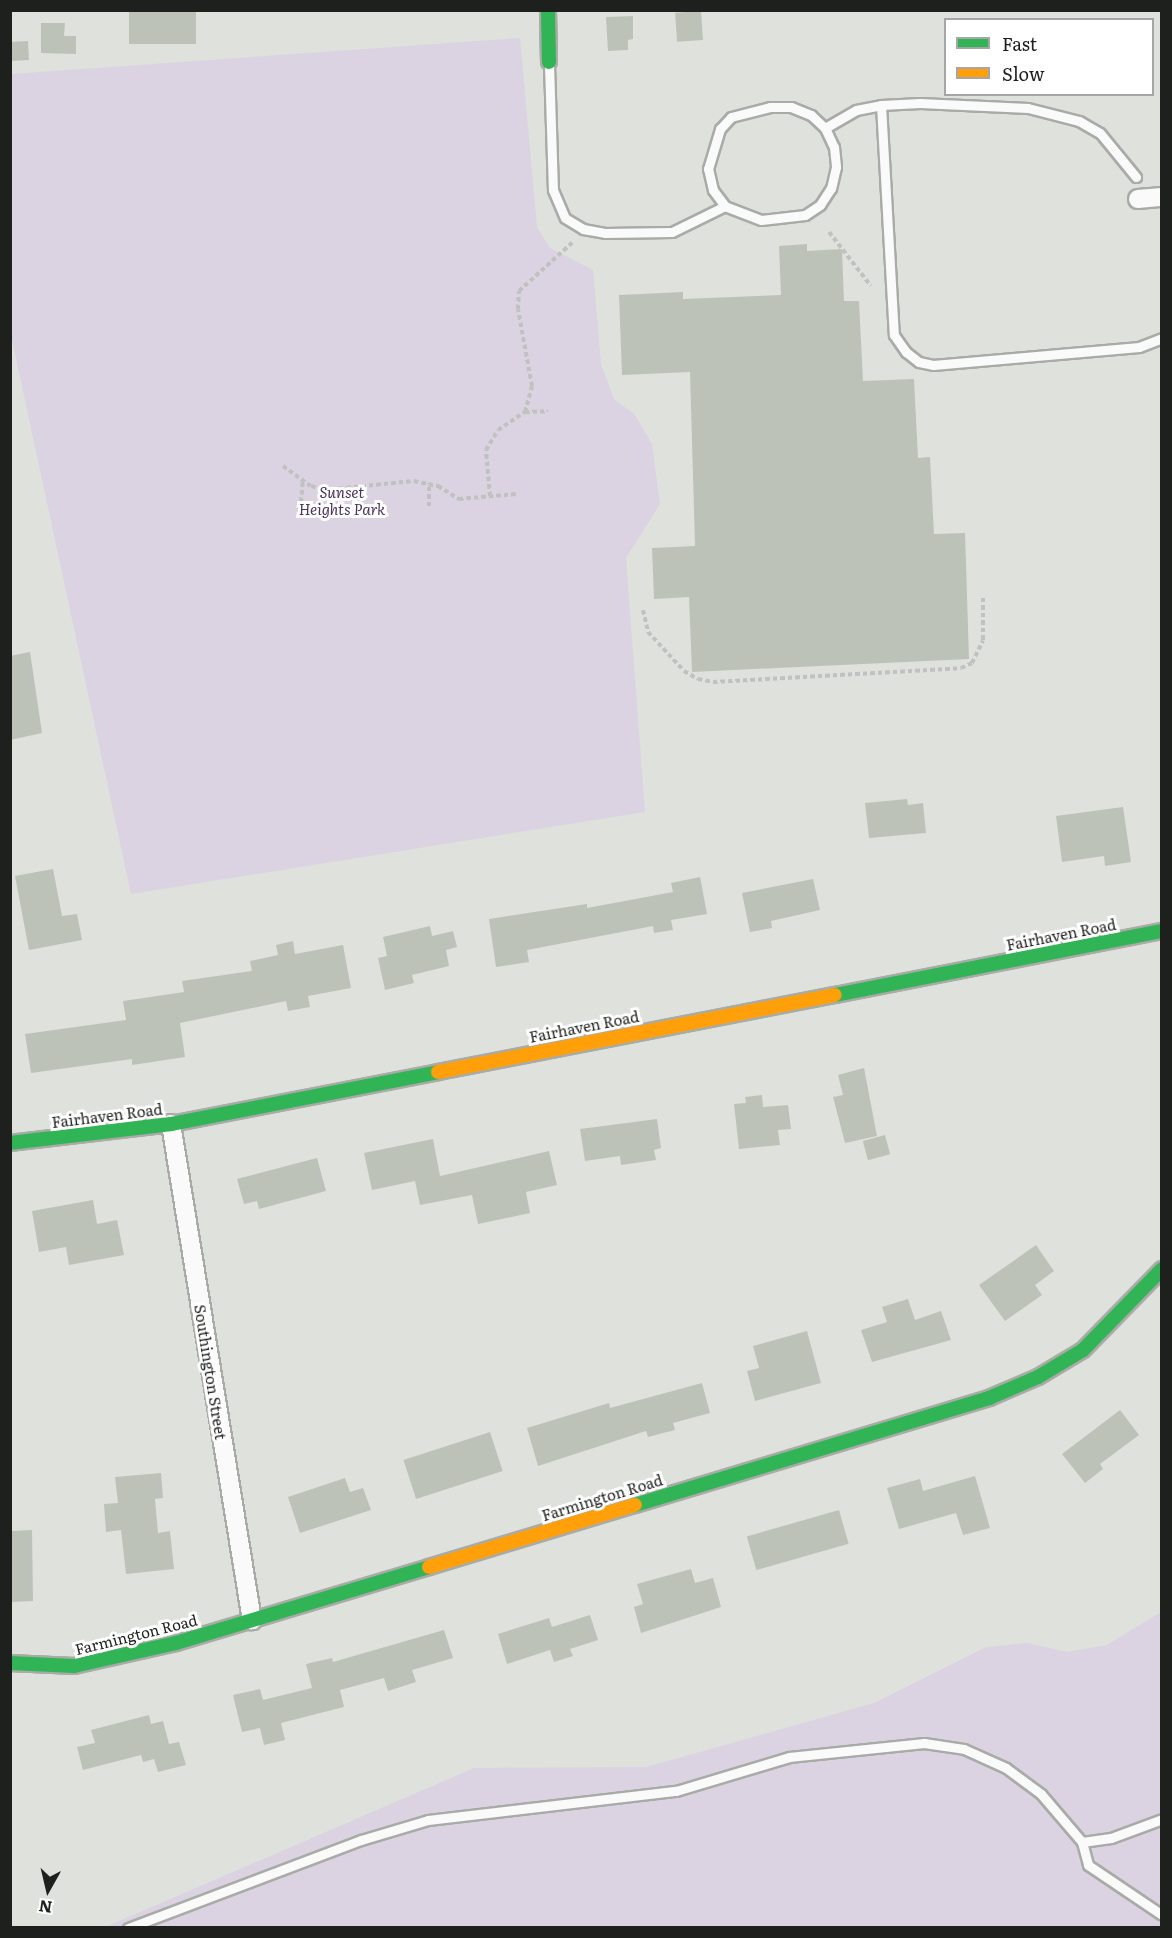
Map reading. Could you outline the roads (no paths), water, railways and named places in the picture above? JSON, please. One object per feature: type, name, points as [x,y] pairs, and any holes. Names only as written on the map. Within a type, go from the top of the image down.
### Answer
[{"type":"street","points":[[548,10],[549,62]]},
{"type":"street","points":[[1138,199],[1161,197]]},
{"type":"street","name":"Fairhaven Road","points":[[10,1143],[171,1124],[1161,931]]},
{"type":"street","name":"Southington Street","points":[[171,1124],[252,1620]]},
{"type":"street","name":"Farmington Road","points":[[10,1663],[74,1666],[252,1620],[989,1398],[1038,1377],[1083,1350],[1161,1269]]},
{"type":"lane","points":[[549,62],[553,190],[565,218],[584,229],[605,233],[672,232],[725,206]]},
{"type":"lane","points":[[825,128],[856,110],[881,105],[984,104],[1056,113],[1100,133],[1136,177]]},
{"type":"lane","points":[[881,105],[894,335],[906,352],[919,362],[933,365],[1139,347],[1161,338]]},
{"type":"lane","points":[[790,108],[812,115],[825,128],[834,147],[836,167],[831,188],[820,205],[805,215],[760,220],[725,206],[713,190],[708,169],[720,129],[731,117],[749,110],[790,108]]},
{"type":"lane","points":[[128,1928],[362,1840],[428,1820],[610,1802],[676,1791],[789,1757],[924,1743],[964,1749],[1006,1768],[1041,1794],[1082,1842],[1088,1865],[1161,1915]]},
{"type":"lane","points":[[1082,1842],[1111,1838],[1161,1820]]},
{"type":"park label","name":"Sunset Heights Park","points":[[342,500]]}]
